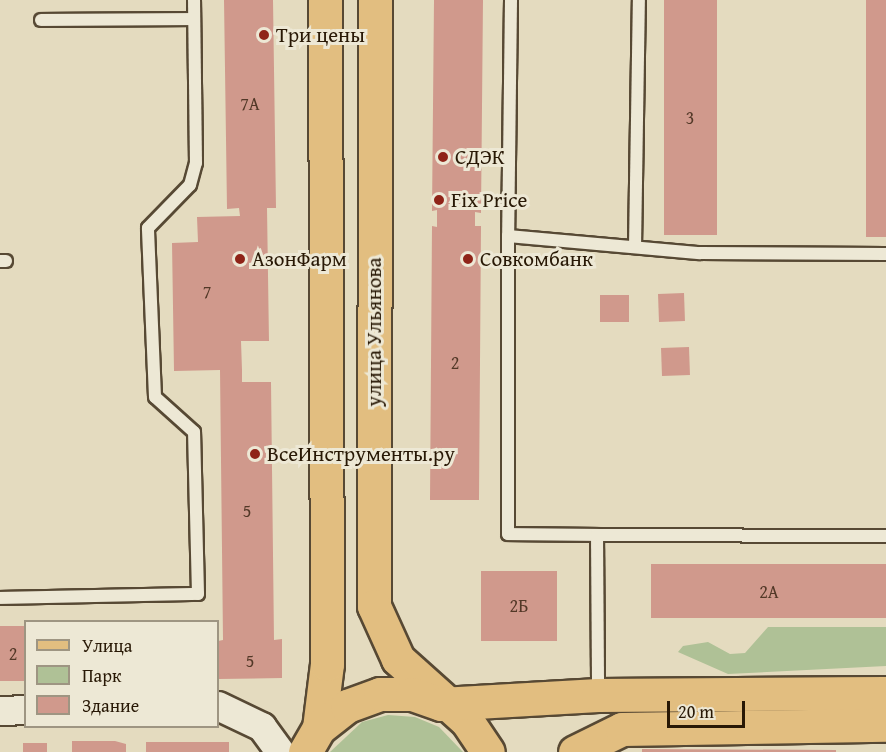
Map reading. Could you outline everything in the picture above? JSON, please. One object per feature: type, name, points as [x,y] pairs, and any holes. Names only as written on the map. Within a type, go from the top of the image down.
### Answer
[{"type":"main road","points":[[312,740],[327,664],[325,0]]},
{"type":"main road","name":"улица Ульянова","points":[[375,0],[374,606],[398,659],[441,704]]},
{"type":"main road","points":[[441,704],[598,695],[886,693]]},
{"type":"main road","points":[[312,740],[347,706],[380,694],[412,694],[441,704],[467,722],[488,752]]},
{"type":"main road","points":[[575,752],[622,729],[886,725]]},
{"type":"street","points":[[219,706],[262,727],[280,752]]},
{"type":"street","points":[[0,711],[24,710]]},
{"type":"lane","points":[[0,598],[198,594],[194,432],[155,397],[148,228],[190,185],[196,163],[194,0]]},
{"type":"lane","points":[[511,0],[508,534],[886,536]]},
{"type":"lane","points":[[634,247],[639,0]]},
{"type":"lane","points":[[41,20],[194,19]]},
{"type":"lane","points":[[508,236],[634,247],[886,254]]},
{"type":"lane","points":[[597,535],[598,695]]},
{"type":"green space","points":[[768,627],[886,627],[886,666],[728,674],[678,652],[683,646],[708,642],[730,654],[745,653]]},
{"type":"green space","points":[[388,715],[415,717],[439,727],[463,752],[330,752],[362,722]]},
{"type":"building","points":[[224,0],[273,0],[276,208],[267,208],[269,341],[241,341],[242,382],[271,382],[274,640],[282,639],[282,678],[219,679],[219,641],[223,640],[220,370],[174,371],[172,243],[198,242],[197,217],[240,216],[239,208],[227,209]]},
{"type":"building","points":[[434,0],[483,0],[481,213],[475,212],[475,226],[481,226],[479,500],[430,500],[432,226],[437,227],[437,210],[432,211]]},
{"type":"building","points":[[664,0],[717,0],[717,235],[664,235]]},
{"type":"building","points":[[866,0],[886,0],[886,237],[866,237]]},
{"type":"building","points":[[684,293],[685,321],[659,322],[658,294]]},
{"type":"building","points":[[600,295],[629,295],[629,322],[600,322]]},
{"type":"building","points":[[689,347],[690,375],[662,376],[661,348]]},
{"type":"building","points":[[651,564],[886,564],[886,618],[651,618]]},
{"type":"building","points":[[481,571],[557,571],[557,641],[481,641]]},
{"type":"building","points":[[0,626],[24,626],[24,681],[0,681]]},
{"type":"building","points":[[72,741],[115,741],[126,744],[126,752],[72,752]]},
{"type":"building","points":[[146,742],[229,742],[229,752],[146,752]]},
{"type":"building","points":[[23,743],[47,743],[47,752],[23,752]]},
{"type":"building","points":[[642,749],[836,750],[836,752],[642,752]]},
{"type":"place","name":"Три цены","points":[[264,35]]},
{"type":"place","name":"СДЭК","points":[[443,157]]},
{"type":"place","name":"Fix Price","points":[[439,200]]},
{"type":"place","name":"АзонФарм","points":[[240,259]]},
{"type":"place","name":"Совкомбанк","points":[[468,259]]},
{"type":"place","name":"ВсеИнструменты.ру","points":[[255,454]]}]
